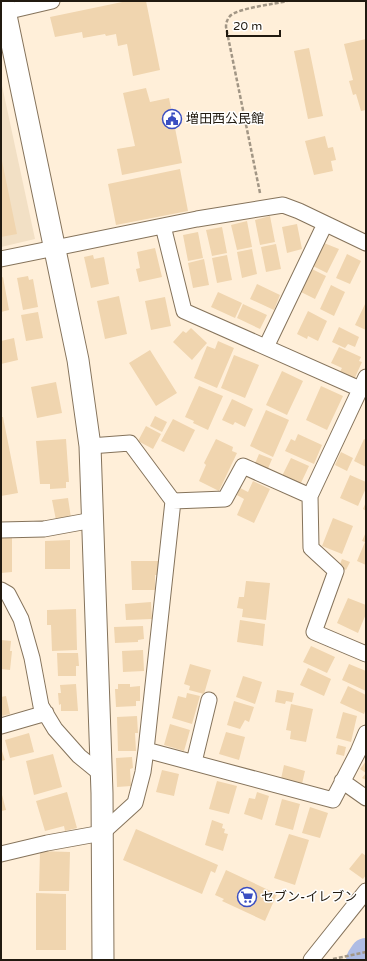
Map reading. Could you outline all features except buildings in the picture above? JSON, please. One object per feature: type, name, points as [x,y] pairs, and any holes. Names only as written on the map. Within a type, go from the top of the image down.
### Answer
[{"type":"street","points":[[52,1],[4,6],[78,360],[90,446],[101,774],[103,960]]},
{"type":"street","points":[[1,259],[163,226],[263,207],[283,205],[299,211],[366,243]]},
{"type":"street","points":[[266,347],[325,224]]},
{"type":"street","points":[[163,226],[184,311],[266,347],[363,383],[310,496],[311,548],[336,571],[314,632],[366,654]]},
{"type":"street","points":[[1,854],[47,842],[102,833],[135,803],[143,772],[173,502],[130,443],[90,446]]},
{"type":"street","points":[[173,502],[225,499],[243,466],[310,496]]},
{"type":"street","points":[[1,530],[44,529],[93,520]]},
{"type":"street","points":[[1,590],[8,594],[21,619],[32,658],[41,706],[55,729],[79,756],[101,774]]},
{"type":"street","points":[[194,762],[209,700]]},
{"type":"street","points":[[1,726],[46,713]]},
{"type":"street","points":[[146,750],[333,800],[358,752],[366,733]]},
{"type":"street","points":[[342,781],[366,798]]},
{"type":"street","points":[[311,960],[366,891]]},
{"type":"path","points":[[263,207],[226,28],[227,20],[231,15],[239,11],[287,1]]},
{"type":"path","points":[[327,960],[366,952]]},
{"type":"shaded area","points":[[1,81],[35,239],[1,247]]},
{"type":"waterway","points":[[362,960],[366,954]]},
{"type":"place","name":"増田西公民館","points":[[172,119]]},
{"type":"place","name":"セブン-イレブン","points":[[247,897]]}]
